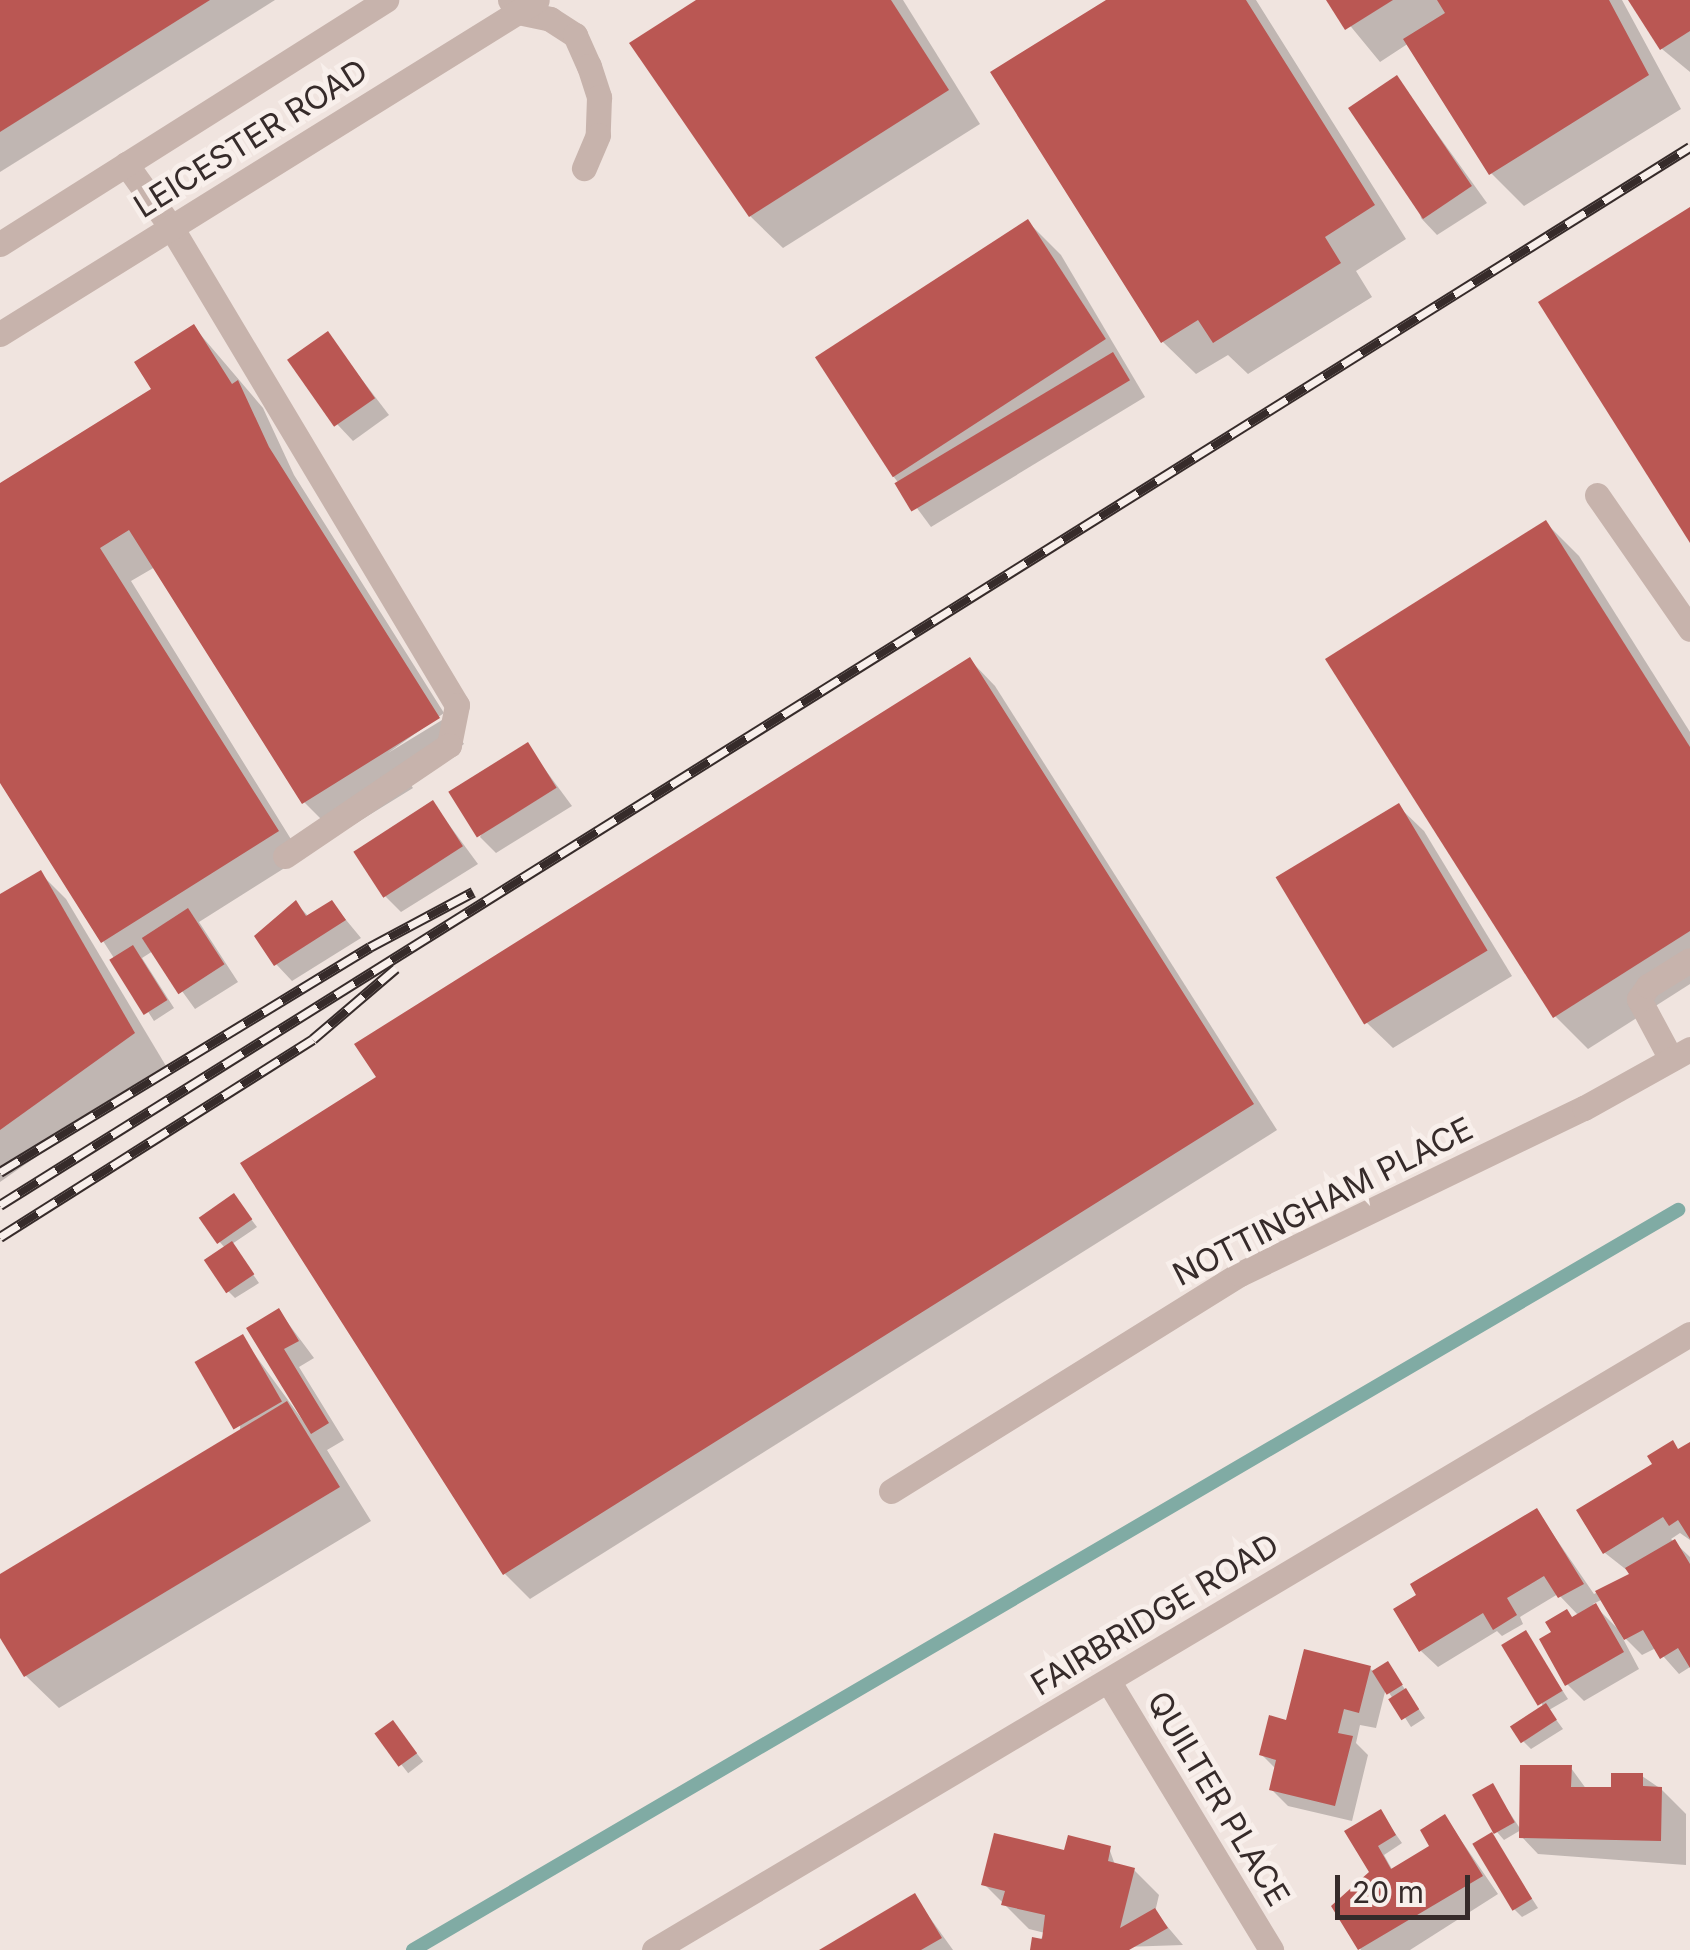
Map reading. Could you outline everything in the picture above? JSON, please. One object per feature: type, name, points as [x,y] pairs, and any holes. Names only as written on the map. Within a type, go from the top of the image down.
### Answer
[{"type":"street","name":"LEICESTER ROAD","points":[[0,244],[386,0]]},
{"type":"street","name":"LEICESTER ROAD","points":[[0,334],[521,4]]},
{"type":"street","points":[[521,4],[575,35],[589,66],[599,97],[598,135],[584,168]]},
{"type":"street","points":[[126,164],[171,227],[458,705],[449,745],[286,856]]},
{"type":"street","points":[[1597,495],[1690,629]]},
{"type":"street","points":[[1681,1054],[1639,999],[1648,986],[1690,960]]},
{"type":"street","name":"NOTTINGHAM PLACE","points":[[892,1490],[1240,1274],[1681,1054]]},
{"type":"street","name":"FAIRBRIDGE ROAD","points":[[654,1950],[1109,1682],[1488,1449],[1690,1334]]},
{"type":"street","name":"QUILTER PLACE","points":[[1109,1682],[1271,1950]]},
{"type":"building","points":[[0,0],[210,0],[0,132]]},
{"type":"building","points":[[696,0],[891,0],[949,90],[749,217],[629,43]]},
{"type":"building","points":[[1106,0],[1246,0],[1375,205],[1325,237],[1341,263],[1213,343],[1198,320],[1161,343],[990,72]]},
{"type":"building","points":[[1326,0],[1393,0],[1345,30]]},
{"type":"building","points":[[1437,0],[1609,0],[1649,75],[1489,175],[1403,39],[1445,13]]},
{"type":"building","points":[[1628,0],[1690,0],[1690,31],[1660,50]]},
{"type":"building","points":[[1397,75],[1472,186],[1423,219],[1348,108]]},
{"type":"building","points":[[1690,207],[1690,543],[1538,302]]},
{"type":"building","points":[[1028,219],[1106,339],[893,477],[815,357]]},
{"type":"building","points":[[194,324],[232,384],[238,380],[269,447],[440,718],[302,804],[129,530],[100,548],[279,831],[101,943],[0,783],[0,483],[151,389],[134,362]]},
{"type":"building","points":[[328,331],[375,398],[334,427],[287,360]]},
{"type":"building","points":[[1113,352],[1130,380],[911,512],[894,483]]},
{"type":"building","points":[[1546,520],[1690,747],[1690,931],[1553,1018],[1325,659]]},
{"type":"building","points":[[970,657],[1254,1104],[503,1575],[240,1163],[376,1077],[354,1044]]},
{"type":"building","points":[[528,742],[557,788],[477,838],[448,792]]},
{"type":"building","points":[[433,800],[463,846],[383,898],[353,852]]},
{"type":"building","points":[[1399,803],[1488,950],[1364,1025],[1276,877]]},
{"type":"building","points":[[41,870],[135,1033],[0,1130],[0,894]]},
{"type":"building","points":[[296,900],[306,916],[332,900],[346,920],[274,966],[254,936]]},
{"type":"building","points":[[188,908],[224,964],[178,994],[142,938]]},
{"type":"building","points":[[133,945],[167,1000],[144,1015],[109,960]]},
{"type":"building","points":[[234,1193],[252,1219],[217,1244],[199,1218]]},
{"type":"building","points":[[232,1241],[254,1274],[226,1293],[204,1260]]},
{"type":"building","points":[[279,1308],[299,1341],[284,1349],[329,1423],[311,1434],[246,1328]]},
{"type":"building","points":[[243,1334],[282,1402],[234,1430],[195,1362]]},
{"type":"building","points":[[287,1401],[340,1487],[24,1677],[0,1638],[0,1574]]},
{"type":"building","points":[[1673,1440],[1678,1449],[1690,1442],[1690,1539],[1678,1520],[1669,1526],[1663,1517],[1603,1554],[1576,1510],[1652,1464],[1647,1456]]},
{"type":"building","points":[[1537,1508],[1584,1584],[1558,1598],[1544,1576],[1507,1598],[1517,1615],[1493,1630],[1483,1613],[1419,1652],[1393,1609],[1416,1595],[1410,1584]]},
{"type":"building","points":[[1675,1539],[1690,1564],[1690,1668],[1678,1648],[1660,1659],[1643,1630],[1624,1640],[1595,1591],[1629,1574],[1625,1568]]},
{"type":"building","points":[[1596,1603],[1624,1652],[1565,1686],[1539,1639],[1551,1632],[1545,1622],[1567,1609],[1572,1617]]},
{"type":"building","points":[[1526,1630],[1563,1691],[1538,1706],[1501,1645]]},
{"type":"building","points":[[1304,1649],[1371,1666],[1359,1713],[1344,1709],[1338,1733],[1353,1736],[1335,1806],[1269,1790],[1276,1760],[1259,1755],[1269,1715],[1286,1720]]},
{"type":"building","points":[[1388,1661],[1403,1685],[1387,1695],[1372,1671]]},
{"type":"building","points":[[1406,1688],[1419,1709],[1401,1720],[1388,1699]]},
{"type":"building","points":[[1546,1703],[1557,1720],[1521,1743],[1510,1726]]},
{"type":"building","points":[[393,1720],[417,1753],[398,1767],[374,1734]]},
{"type":"building","points":[[1520,1765],[1572,1765],[1571,1787],[1611,1787],[1611,1773],[1643,1773],[1643,1786],[1662,1787],[1661,1841],[1519,1838]]},
{"type":"building","points":[[1493,1783],[1515,1822],[1494,1834],[1472,1795]]},
{"type":"building","points":[[1381,1809],[1396,1835],[1378,1846],[1391,1869],[1429,1846],[1420,1830],[1445,1814],[1483,1876],[1358,1950],[1331,1906],[1369,1872],[1344,1831]]},
{"type":"building","points":[[1492,1832],[1532,1899],[1512,1911],[1472,1844]]},
{"type":"building","points":[[994,1833],[1064,1850],[1068,1835],[1111,1846],[1108,1861],[1135,1868],[1120,1928],[1155,1908],[1168,1928],[1129,1950],[1030,1950],[1032,1937],[1042,1939],[1045,1915],[1001,1905],[1005,1891],[981,1885]]},
{"type":"building","points":[[915,1893],[942,1938],[921,1950],[819,1950]]},
{"type":"waterway","points":[[413,1950],[1678,1210]]},
{"type":"railway","points":[[0,1205],[1690,147]]},
{"type":"railway","points":[[0,1172],[370,947],[473,892]]},
{"type":"railway","points":[[0,1237],[313,1039],[396,968]]}]
